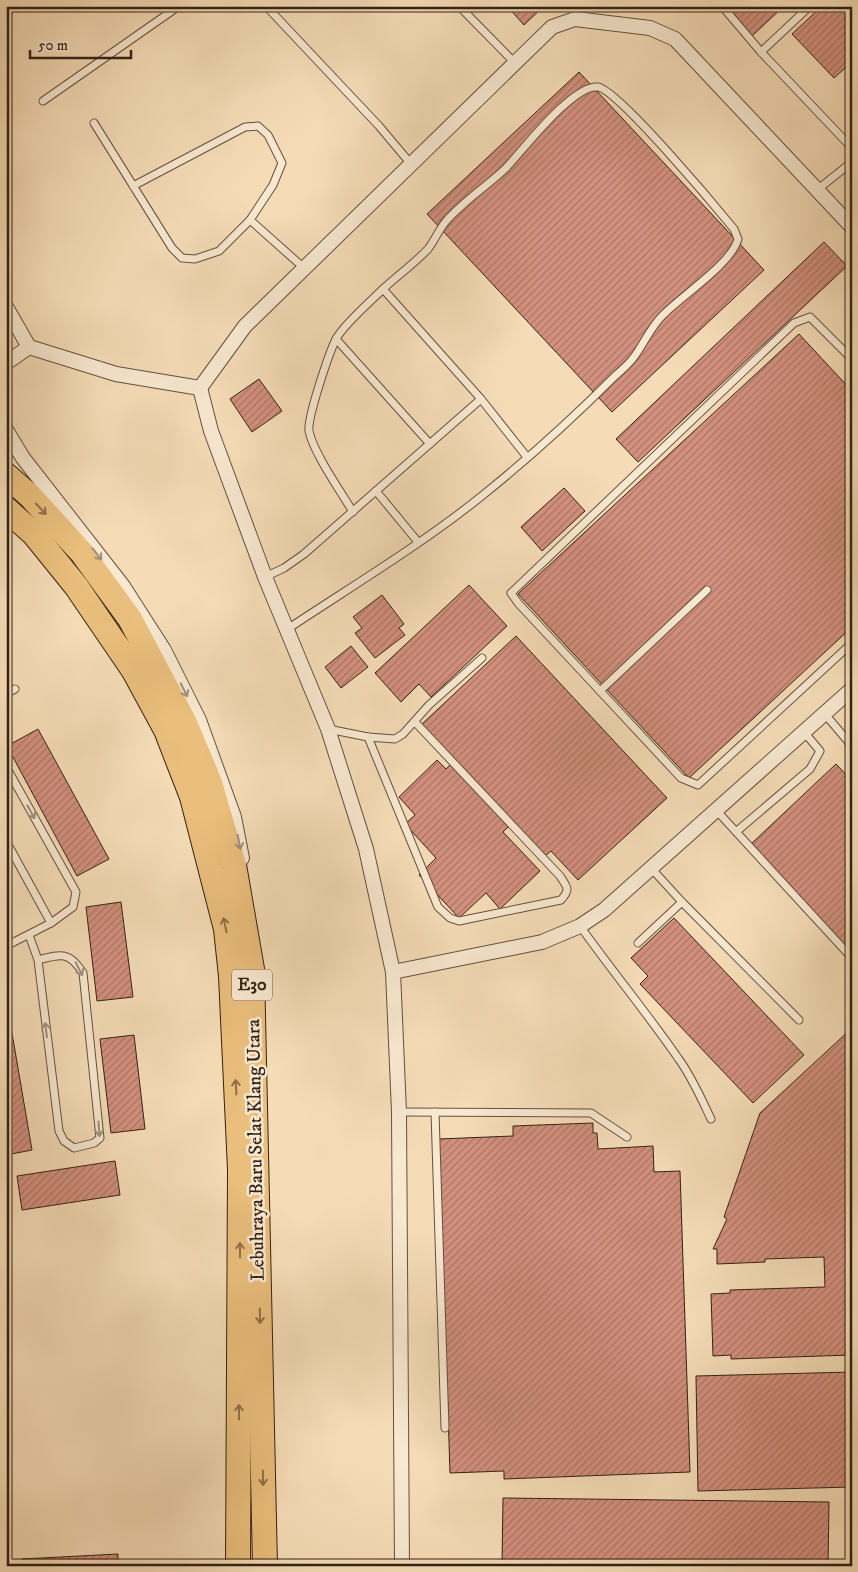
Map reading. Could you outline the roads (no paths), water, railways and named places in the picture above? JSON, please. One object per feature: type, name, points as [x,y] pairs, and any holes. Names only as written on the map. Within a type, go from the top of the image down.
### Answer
[{"type":"highway","name":"Lebuhraya Baru Selat Klang Utara","points":[[6,475],[30,496],[82,553],[130,619],[185,723],[210,783],[234,865],[252,969],[266,1566]]},
{"type":"highway","name":"Lebuhraya Baru Selat Klang Utara","points":[[6,509],[34,534],[81,593],[134,671],[166,730],[192,797],[226,929],[231,976],[240,1170],[238,1566]]},
{"type":"street","points":[[200,388],[245,326],[552,27],[575,19],[650,28],[675,39],[852,227]]},
{"type":"street","points":[[6,307],[29,346],[116,374],[200,388]]},
{"type":"street","points":[[6,363],[29,346]]},
{"type":"street","points":[[200,388],[211,431],[265,577],[328,729],[366,849],[393,972],[399,1112],[402,1566]]},
{"type":"street","points":[[6,430],[23,458],[123,586],[164,650],[199,720],[234,816],[247,882],[252,930],[252,969]]},
{"type":"street","points":[[393,972],[542,942],[580,926],[604,910],[852,689]]},
{"type":"lane","points":[[43,101],[179,6]]},
{"type":"lane","points":[[266,6],[379,126],[412,164]]},
{"type":"lane","points":[[459,6],[514,63]]},
{"type":"lane","points":[[722,6],[761,52],[852,148]]},
{"type":"lane","points":[[761,52],[810,6]]},
{"type":"lane","points":[[286,630],[418,542],[483,495],[615,376],[633,357],[654,324],[734,250],[738,239],[736,233],[712,202],[656,139],[604,89],[591,87],[551,117],[507,167],[448,219],[428,248],[383,289],[348,324],[336,339],[311,412],[309,430],[313,444],[353,512]]},
{"type":"lane","points":[[94,123],[133,186],[172,248],[182,258],[195,259],[219,251],[250,220],[273,185],[282,163],[268,135],[258,126],[245,127],[133,186]]},
{"type":"lane","points":[[817,190],[852,162]]},
{"type":"lane","points":[[250,220],[304,268]]},
{"type":"lane","points":[[383,289],[481,399],[527,457]]},
{"type":"lane","points":[[852,359],[810,317],[794,323],[511,593],[518,603],[681,778],[698,785],[852,643]]},
{"type":"lane","points":[[336,339],[430,444]]},
{"type":"lane","points":[[265,577],[284,568],[304,554],[481,399]]},
{"type":"lane","points":[[376,491],[418,542]]},
{"type":"lane","points":[[600,691],[707,590]]},
{"type":"lane","points":[[328,729],[368,738],[395,738],[403,734],[429,705],[482,658]]},
{"type":"lane","points":[[6,694],[16,689]]},
{"type":"lane","points":[[824,714],[850,740]]},
{"type":"lane","points":[[368,738],[438,907],[450,918],[459,922],[561,900],[567,894],[567,888],[560,876],[415,722]]},
{"type":"lane","points":[[737,831],[810,769],[820,751],[804,732]]},
{"type":"lane","points":[[6,771],[76,892],[73,907],[51,923],[6,946]]},
{"type":"lane","points":[[716,810],[852,958]]},
{"type":"lane","points":[[6,841],[51,923]]},
{"type":"lane","points":[[651,868],[682,902],[799,1020]]},
{"type":"lane","points":[[638,943],[682,902]]},
{"type":"lane","points":[[580,926],[679,1059],[696,1088],[710,1119]]},
{"type":"lane","points":[[29,935],[38,960],[59,1131],[64,1141],[74,1148],[94,1143],[100,1138],[83,973],[75,960],[59,955],[38,960]]},
{"type":"lane","points":[[399,1112],[590,1113],[627,1137]]},
{"type":"lane","points":[[435,1112],[445,1428]]}]
